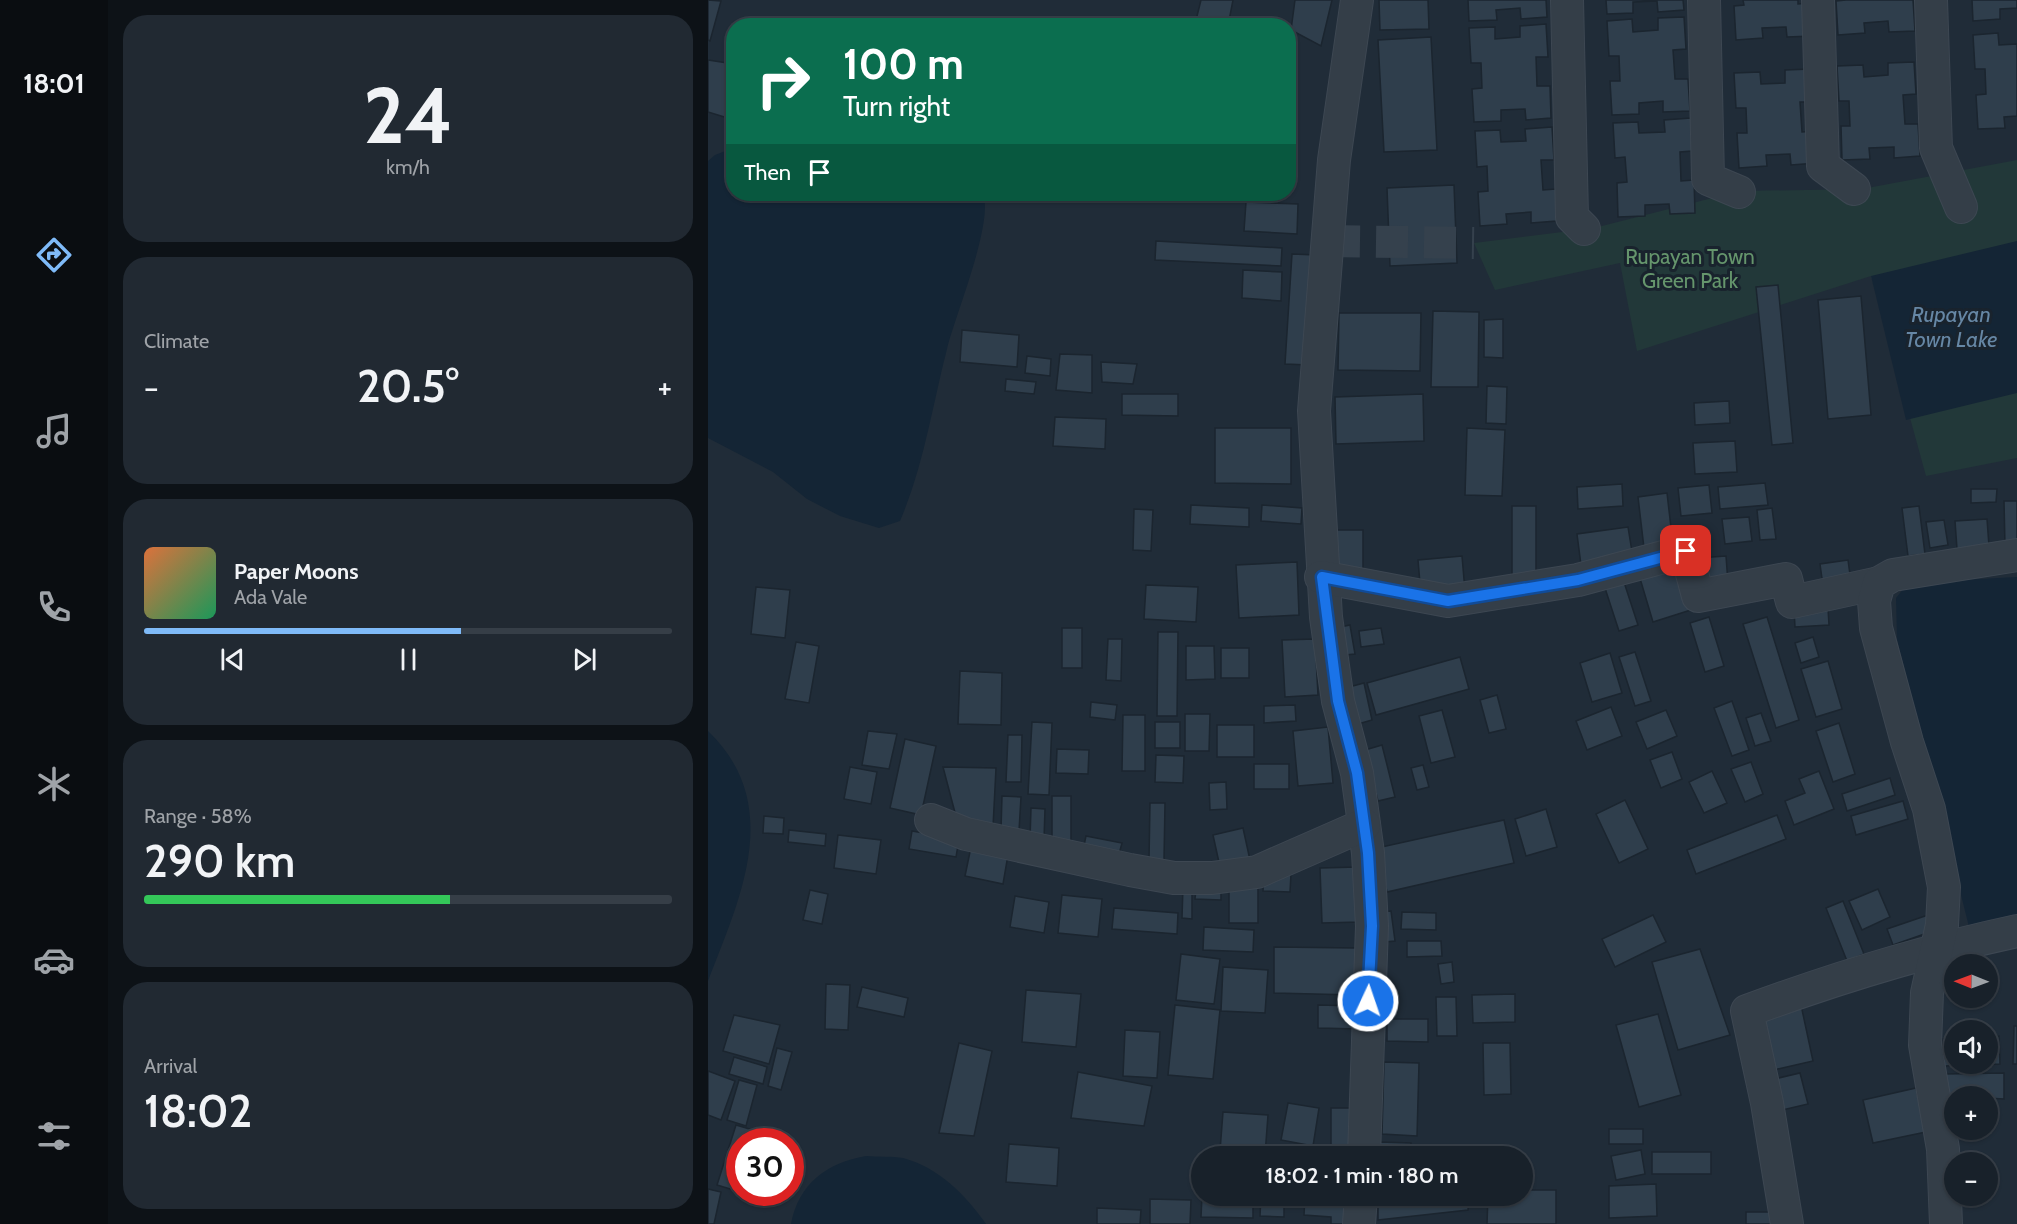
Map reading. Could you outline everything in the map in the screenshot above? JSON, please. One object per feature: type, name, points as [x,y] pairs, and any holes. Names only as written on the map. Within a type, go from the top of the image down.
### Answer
[{"type":"street","points":[[1357,0],[1334,160],[1314,411],[1322,577],[1338,701],[1357,773],[1364,825],[1372,926],[1364,1146]]},
{"type":"street","points":[[1567,0],[1578,223]]},
{"type":"street","points":[[1704,0],[1708,179],[1739,192]]},
{"type":"street","points":[[1818,0],[1823,166],[1854,189]]},
{"type":"street","points":[[1931,0],[1936,148],[1961,207]]},
{"type":"street","points":[[1322,577],[1448,601],[1578,580],[1686,551],[1698,596],[1786,579],[1792,602],[1879,583],[1893,575],[2017,555]]},
{"type":"street","points":[[1879,583],[1874,601],[1876,628],[1906,742],[1929,809],[1944,887],[1942,925],[1927,993],[1924,1045],[1942,1149],[1946,1224]]},
{"type":"street","points":[[931,820],[966,834],[1174,878],[1212,878],[1257,872],[1364,825]]},
{"type":"street","points":[[1787,1224],[1767,1103],[1747,1011],[1839,977],[1937,948],[2017,931]]},
{"type":"street","points":[[1359,1224],[1360,1206]]},
{"type":"green space","name":"Rupayan Town Green Park","points":[[2017,160],[2017,458],[1926,476],[1871,276],[1637,351],[1620,263],[1495,290],[1474,243],[1594,228],[1740,191],[1862,189]]},
{"type":"water","points":[[726,151],[726,201],[984,201],[979,247],[947,349],[915,479],[900,521],[879,528],[840,516],[807,499],[773,472],[708,438],[708,161]]},
{"type":"water","name":"Rupayan Town Lake","points":[[2017,241],[2017,393],[1906,420],[1871,276]]},
{"type":"water","points":[[2017,577],[2017,916],[1969,927],[1897,639],[1896,598],[1904,588],[1923,582]]},
{"type":"water","points":[[708,731],[731,760],[745,790],[750,821],[749,853],[742,885],[708,981]]},
{"type":"water","points":[[866,1156],[894,1157],[916,1162],[950,1184],[970,1203],[986,1224],[791,1224],[797,1206],[804,1206],[804,1192],[808,1186],[827,1170],[852,1159]]},
{"type":"building","points":[[708,0],[721,1],[710,41],[708,40]]},
{"type":"building","points":[[1201,0],[1233,0],[1230,18],[1196,18]]},
{"type":"building","points":[[1295,0],[1332,0],[1321,46],[1296,33],[1296,18],[1293,18]]},
{"type":"building","points":[[1379,0],[1428,0],[1429,29],[1380,30]]},
{"type":"building","points":[[1468,0],[1546,0],[1547,17],[1521,19],[1520,8],[1496,10],[1497,20],[1469,21]]},
{"type":"building","points":[[1606,0],[1683,0],[1684,10],[1658,12],[1657,1],[1633,2],[1633,13],[1607,14]]},
{"type":"building","points":[[1743,0],[1798,0],[1798,4],[1811,3],[1813,36],[1787,37],[1786,27],[1762,28],[1763,38],[1736,40],[1734,6],[1744,5]]},
{"type":"building","points":[[1913,0],[1915,31],[1889,32],[1888,21],[1864,23],[1865,33],[1838,35],[1836,1]]},
{"type":"building","points":[[1972,0],[2017,0],[2017,8],[2000,9],[2000,19],[1973,21]]},
{"type":"building","points":[[1684,17],[1686,49],[1673,50],[1675,79],[1688,79],[1690,111],[1663,112],[1663,101],[1639,103],[1639,114],[1612,115],[1610,81],[1620,81],[1619,56],[1609,56],[1607,21],[1632,19],[1633,32],[1658,30],[1658,18]]},
{"type":"building","points":[[1546,24],[1548,57],[1536,57],[1537,86],[1550,86],[1551,118],[1526,120],[1525,109],[1501,110],[1501,121],[1474,122],[1472,89],[1482,88],[1481,63],[1471,63],[1469,28],[1495,27],[1495,39],[1520,37],[1520,26]]},
{"type":"building","points":[[1998,33],[1999,45],[2017,44],[2017,116],[2004,117],[2005,128],[1978,129],[1976,95],[1986,94],[1985,69],[1975,69],[1973,35]]},
{"type":"building","points":[[1431,37],[1437,150],[1384,152],[1378,40]]},
{"type":"building","points":[[708,60],[726,63],[726,118],[708,112]]},
{"type":"building","points":[[1914,62],[1916,94],[1903,95],[1905,124],[1918,124],[1920,156],[1894,158],[1894,147],[1869,148],[1870,159],[1842,160],[1841,126],[1850,126],[1849,101],[1839,101],[1837,66],[1863,65],[1864,77],[1888,75],[1888,63]]},
{"type":"building","points":[[1811,69],[1813,102],[1800,102],[1802,132],[1815,131],[1817,163],[1791,165],[1790,154],[1766,155],[1767,166],[1739,168],[1737,133],[1747,133],[1746,108],[1736,108],[1734,73],[1760,72],[1761,84],[1785,83],[1785,70]]},
{"type":"building","points":[[1691,118],[1692,151],[1680,152],[1681,181],[1694,180],[1695,213],[1670,214],[1669,204],[1645,205],[1645,216],[1618,217],[1617,183],[1627,182],[1625,157],[1615,158],[1613,123],[1638,122],[1639,133],[1665,132],[1664,120]]},
{"type":"building","points":[[1552,127],[1554,160],[1541,160],[1543,190],[1556,189],[1557,221],[1531,223],[1531,212],[1506,214],[1507,224],[1480,226],[1478,192],[1488,191],[1487,166],[1477,167],[1475,131],[1500,130],[1501,142],[1526,141],[1525,129]]},
{"type":"building","points":[[1454,185],[1457,263],[1390,266],[1387,188]]},
{"type":"building","points":[[1246,202],[1298,204],[1297,234],[1244,231]]},
{"type":"building","points":[[1156,241],[1282,248],[1281,266],[1155,260]]},
{"type":"building","points":[[1292,254],[1316,255],[1309,365],[1285,364]]},
{"type":"building","points":[[1243,270],[1282,272],[1281,301],[1242,298]]},
{"type":"building","points":[[1778,285],[1793,443],[1772,445],[1756,287]]},
{"type":"building","points":[[1861,296],[1871,415],[1828,419],[1818,300]]},
{"type":"building","points":[[1433,311],[1479,312],[1478,387],[1431,387]]},
{"type":"building","points":[[1339,313],[1421,313],[1420,371],[1338,370]]},
{"type":"building","points":[[1503,319],[1503,358],[1484,357],[1484,320]]},
{"type":"building","points":[[962,330],[1019,335],[1017,367],[960,362]]},
{"type":"building","points":[[1060,354],[1092,355],[1092,393],[1056,390]]},
{"type":"building","points":[[1027,356],[1051,359],[1050,376],[1025,373]]},
{"type":"building","points":[[1101,362],[1137,364],[1133,384],[1102,382]]},
{"type":"building","points":[[1006,379],[1036,382],[1034,394],[1005,391]]},
{"type":"building","points":[[1487,386],[1507,387],[1506,424],[1486,423]]},
{"type":"building","points":[[1122,394],[1178,394],[1178,416],[1122,415]]},
{"type":"building","points":[[1423,394],[1424,441],[1336,444],[1335,397]]},
{"type":"building","points":[[1729,401],[1730,423],[1695,425],[1694,403]]},
{"type":"building","points":[[1055,417],[1106,419],[1105,449],[1053,446]]},
{"type":"building","points":[[1215,428],[1291,428],[1291,484],[1215,483]]},
{"type":"building","points":[[1467,428],[1505,430],[1502,496],[1465,495]]},
{"type":"building","points":[[1735,441],[1737,472],[1695,474],[1693,443]]},
{"type":"building","points":[[1765,483],[1768,505],[1720,509],[1718,487]]},
{"type":"building","points":[[1622,484],[1623,506],[1578,509],[1577,487]]},
{"type":"building","points":[[1709,485],[1712,513],[1681,516],[1678,488]]},
{"type":"building","points":[[1971,489],[1997,489],[1996,502],[1971,503]]},
{"type":"building","points":[[1667,493],[1673,545],[1644,548],[1638,497]]},
{"type":"building","points":[[2004,501],[2017,501],[2017,546],[2005,546]]},
{"type":"building","points":[[1191,505],[1249,508],[1249,527],[1190,524]]},
{"type":"building","points":[[1262,505],[1302,508],[1301,524],[1261,521]]},
{"type":"building","points":[[1512,506],[1536,506],[1536,583],[1512,583]]},
{"type":"building","points":[[1919,506],[1925,554],[1908,556],[1902,508]]},
{"type":"building","points":[[1772,508],[1776,539],[1760,540],[1757,510]]},
{"type":"building","points":[[1134,509],[1153,510],[1151,551],[1133,550]]},
{"type":"building","points":[[1749,517],[1752,541],[1725,544],[1722,519]]},
{"type":"building","points":[[1987,519],[1989,546],[1957,549],[1955,521]]},
{"type":"building","points":[[1944,520],[1948,545],[1930,548],[1926,522]]},
{"type":"building","points":[[1628,527],[1633,558],[1581,565],[1577,534]]},
{"type":"building","points":[[1336,530],[1363,530],[1363,572],[1336,572]]},
{"type":"building","points":[[1462,556],[1465,591],[1421,595],[1418,560]]},
{"type":"building","points":[[1726,556],[1728,583],[1700,585],[1698,558]]},
{"type":"building","points":[[1848,560],[1851,582],[1823,586],[1820,564]]},
{"type":"building","points":[[1297,562],[1299,615],[1239,618],[1236,565]]},
{"type":"building","points":[[1680,562],[1694,609],[1653,622],[1639,575]]},
{"type":"building","points":[[1622,576],[1638,625],[1619,631],[1603,582]]},
{"type":"building","points":[[1146,585],[1198,587],[1196,622],[1144,619]]},
{"type":"building","points":[[756,587],[790,590],[785,638],[751,634]]},
{"type":"building","points":[[1828,608],[1829,625],[1795,627],[1794,609]]},
{"type":"building","points":[[1709,617],[1724,666],[1705,672],[1690,623]]},
{"type":"building","points":[[1767,617],[1799,720],[1776,728],[1743,624]]},
{"type":"building","points":[[1350,625],[1355,654],[1345,655],[1340,627]]},
{"type":"building","points":[[1062,628],[1082,628],[1082,668],[1062,668]]},
{"type":"building","points":[[1381,628],[1384,644],[1361,647],[1359,631]]},
{"type":"building","points":[[1158,632],[1178,632],[1177,716],[1157,716]]},
{"type":"building","points":[[1813,637],[1819,657],[1801,663],[1795,643]]},
{"type":"building","points":[[1108,639],[1122,639],[1121,681],[1106,680]]},
{"type":"building","points":[[1315,639],[1318,695],[1285,697],[1282,640]]},
{"type":"building","points":[[796,642],[819,646],[809,703],[785,699]]},
{"type":"building","points":[[1186,646],[1214,646],[1215,679],[1186,680]]},
{"type":"building","points":[[1221,648],[1249,648],[1249,678],[1221,678]]},
{"type":"building","points":[[1635,652],[1651,701],[1635,706],[1619,657]]},
{"type":"building","points":[[1610,653],[1622,693],[1592,702],[1580,663]]},
{"type":"building","points":[[1460,657],[1469,689],[1376,715],[1367,683]]},
{"type":"building","points":[[1828,661],[1842,709],[1816,717],[1801,669]]},
{"type":"building","points":[[960,671],[1002,673],[1001,725],[958,724]]},
{"type":"building","points":[[1364,683],[1372,720],[1358,724],[1349,687]]},
{"type":"building","points":[[1497,695],[1506,729],[1489,733],[1480,700]]},
{"type":"building","points":[[1732,701],[1749,750],[1732,756],[1714,708]]},
{"type":"building","points":[[1091,702],[1117,705],[1115,720],[1090,717]]},
{"type":"building","points":[[1295,705],[1296,721],[1264,723],[1264,706]]},
{"type":"building","points":[[1611,707],[1622,736],[1587,750],[1576,721]]},
{"type":"building","points":[[1442,710],[1455,757],[1431,763],[1419,716]]},
{"type":"building","points":[[1666,710],[1677,736],[1647,749],[1636,722]]},
{"type":"building","points":[[1761,713],[1771,741],[1755,746],[1746,718]]},
{"type":"building","points":[[1185,714],[1210,714],[1209,751],[1185,751]]},
{"type":"building","points":[[1123,715],[1145,715],[1145,771],[1122,771]]},
{"type":"building","points":[[1032,722],[1052,723],[1049,795],[1028,794]]},
{"type":"building","points":[[1155,722],[1180,722],[1180,748],[1155,748]]},
{"type":"building","points":[[1839,723],[1855,774],[1833,782],[1816,731]]},
{"type":"building","points":[[1217,725],[1254,725],[1254,757],[1217,757]]},
{"type":"building","points":[[1328,727],[1333,783],[1298,786],[1293,731]]},
{"type":"building","points":[[868,731],[897,734],[889,769],[862,765]]},
{"type":"building","points":[[1008,735],[1022,735],[1021,782],[1006,782]]},
{"type":"building","points":[[905,739],[936,746],[921,815],[890,808]]},
{"type":"building","points":[[1382,745],[1395,797],[1378,801],[1365,750]]},
{"type":"building","points":[[1057,749],[1089,750],[1088,774],[1056,773]]},
{"type":"building","points":[[1672,752],[1682,779],[1661,788],[1650,760]]},
{"type":"building","points":[[1156,755],[1184,756],[1183,783],[1155,782]]},
{"type":"building","points":[[1751,762],[1763,794],[1745,802],[1731,769]]},
{"type":"building","points":[[1254,764],[1289,764],[1289,789],[1254,789]]},
{"type":"building","points":[[1423,765],[1429,787],[1417,790],[1411,768]]},
{"type":"building","points":[[850,767],[877,772],[871,804],[844,799]]},
{"type":"building","points":[[943,767],[996,768],[993,827],[958,824]]},
{"type":"building","points":[[1712,771],[1727,803],[1704,813],[1689,782]]},
{"type":"building","points":[[1819,771],[1834,809],[1794,825],[1785,801],[1805,793],[1799,779]]},
{"type":"building","points":[[1890,778],[1895,795],[1847,811],[1842,794]]},
{"type":"building","points":[[1226,782],[1227,809],[1210,810],[1209,783]]},
{"type":"building","points":[[1002,796],[1021,797],[1019,831],[1001,830]]},
{"type":"building","points":[[1052,796],[1071,796],[1071,843],[1052,843]]},
{"type":"building","points":[[1625,800],[1648,849],[1619,863],[1596,814]]},
{"type":"building","points":[[1903,801],[1908,819],[1856,835],[1851,816]]},
{"type":"building","points":[[1150,803],[1165,803],[1164,860],[1149,860]]},
{"type":"building","points":[[1031,808],[1045,809],[1044,839],[1030,839]]},
{"type":"building","points":[[1546,809],[1557,847],[1526,856],[1515,819]]},
{"type":"building","points":[[1777,815],[1786,839],[1696,874],[1687,850]]},
{"type":"building","points":[[764,816],[784,818],[783,834],[763,833]]},
{"type":"building","points":[[1504,820],[1514,863],[1387,892],[1377,848]]},
{"type":"building","points":[[1243,828],[1250,860],[1220,867],[1213,835]]},
{"type":"building","points":[[789,830],[826,834],[825,846],[788,842]]},
{"type":"building","points":[[912,831],[959,839],[956,857],[909,849]]},
{"type":"building","points":[[838,835],[881,840],[876,874],[834,868]]},
{"type":"building","points":[[1086,836],[1122,843],[1118,858],[1083,850]]},
{"type":"building","points":[[971,847],[1008,855],[1003,884],[965,876]]},
{"type":"building","points":[[1358,867],[1360,922],[1322,923],[1320,868]]},
{"type":"building","points":[[1264,873],[1291,874],[1290,892],[1263,891]]},
{"type":"building","points":[[1229,880],[1258,880],[1258,923],[1229,923]]},
{"type":"building","points":[[1183,886],[1192,887],[1192,919],[1182,918]]},
{"type":"building","points":[[1196,889],[1221,889],[1221,900],[1195,899]]},
{"type":"building","points":[[1878,889],[1890,917],[1862,930],[1849,901]]},
{"type":"building","points":[[810,890],[828,894],[822,924],[803,920]]},
{"type":"building","points":[[1062,895],[1102,899],[1098,937],[1058,933]]},
{"type":"building","points":[[1015,896],[1049,902],[1044,933],[1010,927]]},
{"type":"building","points":[[1843,901],[1864,954],[1847,961],[1826,908]]},
{"type":"building","points":[[1114,908],[1178,913],[1177,934],[1112,929]]},
{"type":"building","points":[[1391,911],[1395,941],[1384,942],[1380,912]]},
{"type":"building","points":[[1402,912],[1436,913],[1436,930],[1401,929]]},
{"type":"building","points":[[1653,915],[1666,942],[1615,967],[1602,939]]},
{"type":"building","points":[[1928,915],[1933,931],[1893,945],[1887,929]]},
{"type":"building","points":[[1204,927],[1254,930],[1253,952],[1203,950]]},
{"type":"building","points":[[1407,941],[1441,941],[1442,956],[1407,957]]},
{"type":"building","points":[[1274,947],[1356,948],[1355,995],[1274,993]]},
{"type":"building","points":[[1700,949],[1730,1035],[1678,1050],[1652,962]]},
{"type":"building","points":[[1181,954],[1220,959],[1214,1004],[1176,1000]]},
{"type":"building","points":[[1452,962],[1454,982],[1441,984],[1438,964]]},
{"type":"building","points":[[1223,967],[1268,970],[1265,1013],[1221,1011]]},
{"type":"building","points":[[826,984],[850,985],[848,1030],[825,1029]]},
{"type":"building","points":[[862,987],[908,998],[904,1017],[857,1007]]},
{"type":"building","points":[[1026,990],[1081,994],[1076,1047],[1022,1042]]},
{"type":"building","points":[[1515,994],[1515,1022],[1473,1023],[1472,995]]},
{"type":"building","points":[[1436,997],[1456,997],[1457,1036],[1437,1036]]},
{"type":"building","points":[[1175,1005],[1220,1010],[1213,1079],[1168,1075]]},
{"type":"building","points":[[1318,1005],[1359,1006],[1359,1029],[1318,1028]]},
{"type":"building","points":[[1801,1005],[1813,1061],[1769,1071],[1756,1015]]},
{"type":"building","points":[[1658,1014],[1681,1095],[1639,1107],[1616,1025]]},
{"type":"building","points":[[734,1015],[780,1025],[769,1064],[723,1051]]},
{"type":"building","points":[[1387,1019],[1428,1019],[1428,1042],[1387,1041]]},
{"type":"building","points":[[2014,1026],[2017,1026],[2017,1064],[2013,1064]]},
{"type":"building","points":[[1125,1030],[1160,1032],[1157,1078],[1123,1076]]},
{"type":"building","points":[[1999,1036],[2000,1064],[1998,1064]]},
{"type":"building","points":[[959,1043],[992,1051],[974,1136],[939,1133]]},
{"type":"building","points":[[1483,1043],[1510,1043],[1511,1094],[1484,1095]]},
{"type":"building","points":[[777,1048],[792,1052],[781,1090],[768,1086]]},
{"type":"building","points":[[734,1057],[767,1067],[763,1084],[729,1074]]},
{"type":"building","points":[[1384,1062],[1419,1063],[1417,1136],[1382,1134]]},
{"type":"building","points":[[708,1071],[735,1081],[721,1120],[708,1115]]},
{"type":"building","points":[[1078,1072],[1152,1086],[1144,1126],[1071,1118]]},
{"type":"building","points":[[1800,1073],[1808,1104],[1778,1111],[1770,1080]]},
{"type":"building","points":[[2004,1073],[2004,1099],[1998,1099],[1998,1086],[1945,1086],[1945,1074]]},
{"type":"building","points":[[739,1080],[757,1085],[746,1126],[727,1120]]},
{"type":"building","points":[[1916,1088],[1926,1132],[1873,1143],[1863,1100]]},
{"type":"building","points":[[1288,1103],[1319,1108],[1313,1146],[1281,1140]]},
{"type":"building","points":[[1331,1108],[1355,1108],[1355,1146],[1331,1146]]},
{"type":"building","points":[[1223,1112],[1268,1115],[1266,1146],[1220,1146]]},
{"type":"building","points":[[1609,1129],[1643,1129],[1643,1144],[1609,1144]]},
{"type":"building","points":[[1379,1142],[1411,1143],[1411,1146],[1379,1146]]},
{"type":"building","points":[[1009,1144],[1059,1148],[1057,1186],[1006,1182]]},
{"type":"building","points":[[1641,1150],[1645,1174],[1616,1180],[1611,1156]]},
{"type":"building","points":[[1652,1152],[1711,1152],[1711,1174],[1652,1174]]},
{"type":"building","points":[[726,1157],[726,1188],[717,1185]]},
{"type":"building","points":[[1656,1184],[1657,1216],[1609,1218],[1609,1186]]},
{"type":"building","points":[[708,1189],[721,1192],[714,1224],[708,1224]]},
{"type":"building","points":[[1533,1190],[1556,1190],[1556,1224],[1487,1224],[1488,1206],[1533,1206]]},
{"type":"building","points":[[1150,1199],[1191,1200],[1190,1224],[1150,1224]]},
{"type":"building","points":[[1202,1206],[1253,1206],[1253,1218],[1201,1217]]},
{"type":"building","points":[[1260,1206],[1284,1206],[1284,1217],[1260,1216]]},
{"type":"building","points":[[1304,1206],[1350,1206],[1349,1224],[1331,1224],[1331,1217],[1304,1215]]},
{"type":"building","points":[[1378,1206],[1468,1206],[1468,1210],[1378,1220]]},
{"type":"building","points":[[1097,1208],[1141,1210],[1140,1224],[1097,1224]]},
{"type":"building","points":[[1746,1212],[1782,1212],[1783,1224],[1746,1224]]},
{"type":"tunnel","points":[[1328,241],[1474,243]]},
{"type":"route","points":[[1368,1001],[1372,926],[1368,853],[1357,773],[1338,701],[1322,577],[1448,601],[1578,580],[1686,551]]}]
